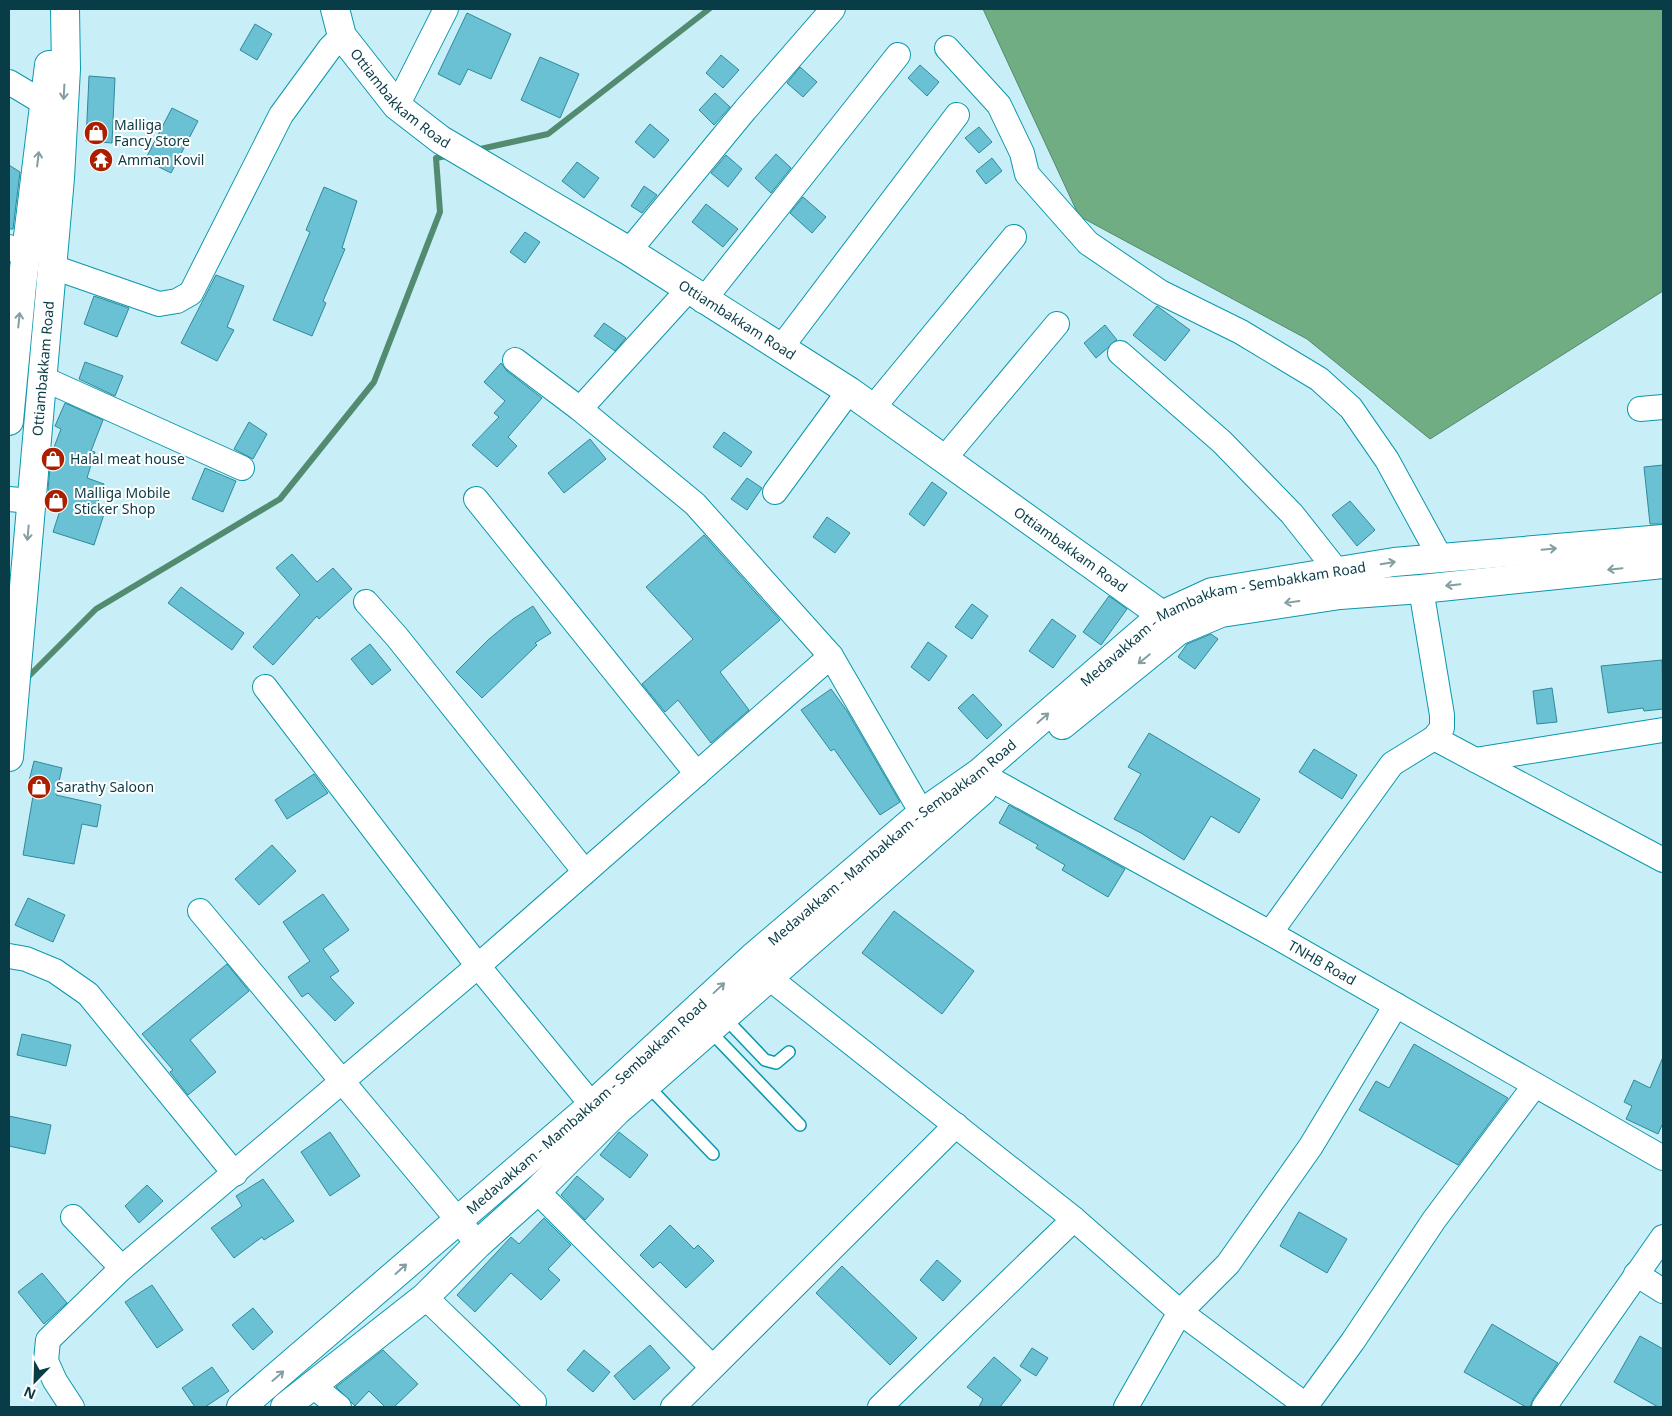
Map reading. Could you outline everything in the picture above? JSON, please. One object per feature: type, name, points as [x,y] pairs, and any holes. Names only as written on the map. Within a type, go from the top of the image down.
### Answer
[{"type":"main road","points":[[9,421],[17,252],[44,103],[57,9]]},
{"type":"main road","name":"Ottiambakkam Road","points":[[9,757],[16,666],[20,500],[42,378],[53,267],[66,69],[65,9]]},
{"type":"main road","name":"Ottiambakkam Road","points":[[335,9],[342,36],[397,106],[441,140],[629,251],[780,349],[849,391],[1162,615]]},
{"type":"main road","name":"Medavakkam - Mambakkam - Sembakkam Road","points":[[284,1407],[425,1297],[478,1244],[537,1191],[617,1111],[768,977],[1162,615],[1212,592],[1337,571],[1440,557],[1663,539]]},
{"type":"main road","name":"Medavakkam - Mambakkam - Sembakkam Road","points":[[241,1407],[458,1218],[592,1105],[752,958],[922,813],[986,777],[1178,631],[1222,613],[1340,595],[1420,590],[1663,564]]},
{"type":"street","points":[[397,106],[446,9]]},
{"type":"street","points":[[629,251],[745,110],[833,9]]},
{"type":"street","points":[[53,267],[159,304],[177,301],[191,293],[281,115],[330,48],[342,36]]},
{"type":"street","points":[[947,48],[999,104],[1022,153],[1027,174],[1088,243],[1160,292],[1242,332],[1319,379],[1351,408],[1388,460],[1440,557]]},
{"type":"street","points":[[580,409],[696,295],[898,55]]},
{"type":"street","points":[[9,82],[44,103]]},
{"type":"street","points":[[780,349],[957,116]]},
{"type":"street","points":[[872,409],[1014,237]]},
{"type":"street","points":[[944,459],[1056,324]]},
{"type":"street","points":[[1120,353],[1222,442],[1292,514],[1337,571]]},
{"type":"street","points":[[515,360],[580,409],[695,504],[831,656],[922,813]]},
{"type":"street","points":[[42,378],[242,468]]},
{"type":"street","points":[[775,492],[849,391]]},
{"type":"street","points":[[476,499],[697,774]]},
{"type":"street","points":[[1270,933],[1392,764],[1434,738],[1442,728],[1442,715],[1420,590]]},
{"type":"street","points":[[366,602],[397,637],[585,872]]},
{"type":"street","points":[[72,1407],[54,1381],[46,1361],[48,1340],[122,1268],[478,966],[831,656]]},
{"type":"street","points":[[265,687],[478,966],[592,1105]]},
{"type":"street","points":[[1475,760],[1663,730]]},
{"type":"street","points":[[1434,738],[1663,860]]},
{"type":"street","name":"TNHB Road","points":[[986,777],[1270,933],[1663,1158]]},
{"type":"street","points":[[200,910],[478,1244]]},
{"type":"street","points":[[9,956],[26,959],[55,971],[88,994],[235,1174]]},
{"type":"street","points":[[768,977],[1074,1219],[1180,1312],[1306,1407],[1354,1341],[1434,1220],[1535,1085]]},
{"type":"street","points":[[1126,1407],[1180,1312],[1228,1264],[1311,1146],[1396,1005]]},
{"type":"street","points":[[673,1407],[956,1124]]},
{"type":"street","points":[[537,1191],[712,1367]]},
{"type":"street","points":[[73,1217],[122,1268]]},
{"type":"street","points":[[880,1407],[1074,1219]]},
{"type":"street","points":[[1544,1407],[1663,1237]]},
{"type":"street","points":[[1636,1274],[1663,1292]]},
{"type":"street","points":[[425,1297],[534,1402]]},
{"type":"street","points":[[312,1385],[339,1407]]},
{"type":"lane","points":[[716,1023],[765,1060],[776,1063],[789,1052]]},
{"type":"lane","points":[[716,1023],[800,1125]]},
{"type":"lane","points":[[647,1085],[713,1154]]},
{"type":"shaded area","points":[[983,9],[1663,9],[1663,291],[1430,439],[1307,339],[1079,216]]},
{"type":"building","points":[[467,13],[511,34],[491,79],[468,69],[460,85],[438,74]]},
{"type":"building","points":[[255,24],[272,34],[257,60],[240,50]]},
{"type":"building","points":[[721,55],[739,70],[723,88],[706,73]]},
{"type":"building","points":[[540,57],[579,74],[560,118],[521,100]]},
{"type":"building","points":[[920,65],[939,82],[927,96],[908,78]]},
{"type":"building","points":[[800,67],[817,82],[803,97],[787,83]]},
{"type":"building","points":[[89,76],[115,78],[112,143],[86,141]]},
{"type":"building","points":[[715,93],[730,107],[714,125],[699,110]]},
{"type":"building","points":[[172,108],[198,121],[171,173],[145,160]]},
{"type":"building","points":[[650,124],[669,140],[654,158],[635,142]]},
{"type":"building","points":[[979,127],[992,142],[979,153],[965,138]]},
{"type":"building","points":[[776,154],[791,168],[771,193],[755,178]]},
{"type":"building","points":[[726,155],[742,169],[728,187],[711,173]]},
{"type":"building","points":[[992,158],[1002,171],[986,184],[976,171]]},
{"type":"building","points":[[577,162],[599,178],[584,198],[562,181]]},
{"type":"building","points":[[9,165],[20,172],[13,229],[9,229]]},
{"type":"building","points":[[644,186],[657,195],[642,213],[631,206]]},
{"type":"building","points":[[324,187],[357,201],[342,248],[345,249],[323,301],[326,303],[312,336],[273,320],[310,232],[306,230]]},
{"type":"building","points":[[803,197],[826,217],[812,233],[790,213]]},
{"type":"building","points":[[706,204],[738,229],[723,247],[692,222]]},
{"type":"building","points":[[525,232],[540,242],[525,263],[510,252]]},
{"type":"building","points":[[216,275],[244,286],[227,327],[234,330],[217,361],[181,343]]},
{"type":"building","points":[[94,296],[129,308],[117,337],[84,324]]},
{"type":"building","points":[[1157,306],[1190,330],[1165,361],[1133,335]]},
{"type":"building","points":[[604,323],[626,338],[615,351],[594,336]]},
{"type":"building","points":[[1105,325],[1117,340],[1096,358],[1084,343]]},
{"type":"building","points":[[85,362],[123,376],[115,396],[79,379]]},
{"type":"building","points":[[501,363],[507,371],[542,398],[508,437],[517,446],[497,467],[472,445],[499,417],[494,413],[505,401],[484,382]]},
{"type":"building","points":[[65,403],[103,420],[91,451],[95,452],[87,478],[104,484],[96,508],[105,511],[94,545],[53,532],[65,495],[48,490],[51,455],[61,429],[55,426]]},
{"type":"building","points":[[249,422],[267,434],[253,459],[234,449]]},
{"type":"building","points":[[724,432],[752,452],[741,467],[713,447]]},
{"type":"building","points":[[590,439],[606,459],[564,493],[548,473]]},
{"type":"building","points":[[1663,465],[1663,524],[1650,524],[1644,467]]},
{"type":"building","points":[[205,468],[236,481],[223,512],[192,499]]},
{"type":"building","points":[[747,478],[762,488],[747,510],[731,499]]},
{"type":"building","points":[[932,482],[947,493],[924,526],[909,514]]},
{"type":"building","points":[[1350,501],[1375,530],[1357,546],[1332,515]]},
{"type":"building","points":[[827,517],[850,533],[835,553],[813,537]]},
{"type":"building","points":[[704,535],[780,620],[720,672],[749,710],[711,743],[678,700],[665,712],[642,684],[693,639],[646,587]]},
{"type":"building","points":[[292,554],[317,582],[333,568],[352,589],[319,619],[317,616],[273,665],[253,647],[300,595],[276,568]]},
{"type":"building","points":[[181,587],[244,633],[232,650],[168,603]]},
{"type":"building","points":[[1109,596],[1127,609],[1101,645],[1083,632]]},
{"type":"building","points":[[972,604],[988,616],[972,639],[955,627]]},
{"type":"building","points":[[533,606],[551,633],[535,643],[537,645],[482,698],[456,672],[488,640],[513,619]]},
{"type":"building","points":[[1052,619],[1076,636],[1053,668],[1029,651]]},
{"type":"building","points":[[1211,634],[1218,639],[1195,669],[1178,657],[1187,644]]},
{"type":"building","points":[[928,642],[947,656],[929,681],[911,667]]},
{"type":"building","points":[[370,644],[391,670],[372,685],[351,659]]},
{"type":"building","points":[[1662,660],[1663,709],[1644,711],[1643,708],[1608,713],[1601,666]]},
{"type":"building","points":[[1552,688],[1557,722],[1537,724],[1533,691]]},
{"type":"building","points":[[831,689],[847,711],[900,802],[880,815],[834,749],[831,751],[801,710]]},
{"type":"building","points":[[973,694],[1002,725],[987,739],[958,708]]},
{"type":"building","points":[[1149,733],[1260,799],[1239,833],[1211,816],[1184,860],[1141,833],[1114,819],[1141,774],[1128,767]]},
{"type":"building","points":[[1314,749],[1357,775],[1342,799],[1299,772]]},
{"type":"building","points":[[34,761],[62,768],[56,795],[101,805],[97,827],[82,824],[74,864],[23,855],[34,790],[27,789]]},
{"type":"building","points":[[314,774],[328,793],[287,819],[275,800]]},
{"type":"building","points":[[1009,805],[1125,869],[1108,897],[1062,870],[1065,865],[1036,848],[1038,845],[999,823]]},
{"type":"building","points":[[272,845],[296,871],[259,905],[235,879]]},
{"type":"building","points":[[323,894],[349,930],[323,949],[339,971],[330,977],[354,1003],[335,1021],[308,993],[302,997],[288,977],[310,961],[283,922]]},
{"type":"building","points":[[28,898],[65,915],[53,942],[15,925]]},
{"type":"building","points":[[894,911],[974,971],[942,1014],[862,953]]},
{"type":"building","points":[[227,964],[249,991],[190,1040],[216,1072],[188,1095],[170,1072],[173,1070],[142,1034]]},
{"type":"building","points":[[22,1034],[71,1045],[66,1066],[17,1055]]},
{"type":"building","points":[[1414,1044],[1508,1098],[1458,1165],[1359,1110],[1376,1081],[1389,1088]]},
{"type":"building","points":[[1663,1057],[1663,1123],[1658,1134],[1626,1119],[1632,1106],[1624,1102],[1634,1080],[1650,1088]]},
{"type":"building","points":[[9,1116],[51,1125],[45,1154],[9,1146]]},
{"type":"building","points":[[330,1132],[360,1176],[330,1196],[301,1152]]},
{"type":"building","points":[[619,1132],[648,1155],[630,1178],[600,1155]]},
{"type":"building","points":[[577,1176],[604,1199],[585,1220],[561,1195]]},
{"type":"building","points":[[263,1179],[294,1221],[264,1240],[262,1237],[234,1258],[211,1228],[242,1206],[236,1196]]},
{"type":"building","points":[[147,1185],[163,1201],[139,1223],[125,1206]]},
{"type":"building","points":[[1299,1212],[1347,1239],[1327,1273],[1280,1246]]},
{"type":"building","points":[[544,1218],[571,1245],[548,1269],[560,1280],[541,1300],[511,1273],[475,1312],[457,1295],[511,1237],[519,1244]]},
{"type":"building","points":[[670,1225],[694,1249],[698,1245],[714,1261],[686,1288],[660,1262],[653,1268],[640,1255]]},
{"type":"building","points":[[937,1260],[961,1281],[943,1301],[920,1280]]},
{"type":"building","points":[[842,1266],[917,1338],[890,1365],[816,1293]]},
{"type":"building","points":[[42,1273],[67,1303],[44,1324],[18,1292]]},
{"type":"building","points":[[152,1285],[183,1330],[157,1348],[125,1302]]},
{"type":"building","points":[[253,1308],[273,1332],[253,1350],[232,1325]]},
{"type":"building","points":[[1492,1324],[1558,1363],[1533,1399],[1530,1407],[1526,1407],[1464,1372]]},
{"type":"building","points":[[1640,1336],[1663,1349],[1663,1407],[1658,1407],[1614,1382]]},
{"type":"building","points":[[650,1345],[670,1368],[634,1400],[614,1376]]},
{"type":"building","points":[[1032,1348],[1048,1358],[1036,1376],[1020,1366]]},
{"type":"building","points":[[383,1350],[418,1384],[394,1407],[385,1407],[369,1391],[355,1406],[336,1387]]},
{"type":"building","points":[[584,1350],[610,1372],[593,1392],[567,1370]]},
{"type":"building","points":[[994,1357],[1021,1380],[1000,1407],[979,1407],[983,1399],[967,1387]]},
{"type":"building","points":[[212,1367],[229,1391],[205,1407],[195,1407],[182,1388]]},
{"type":"waterway","points":[[476,150],[548,134],[709,9]]},
{"type":"waterway","points":[[26,679],[96,609],[280,499],[374,382],[440,212],[436,158],[451,155]]},
{"type":"place","name":"Malliga Fancy Store","points":[[96,133]]},
{"type":"place","name":"Amman Kovil","points":[[101,160]]},
{"type":"place","name":"Halal meat house","points":[[53,459]]},
{"type":"place","name":"Malliga Mobile Sticker Shop","points":[[56,501]]},
{"type":"place","name":"Sarathy Saloon","points":[[39,787]]}]
